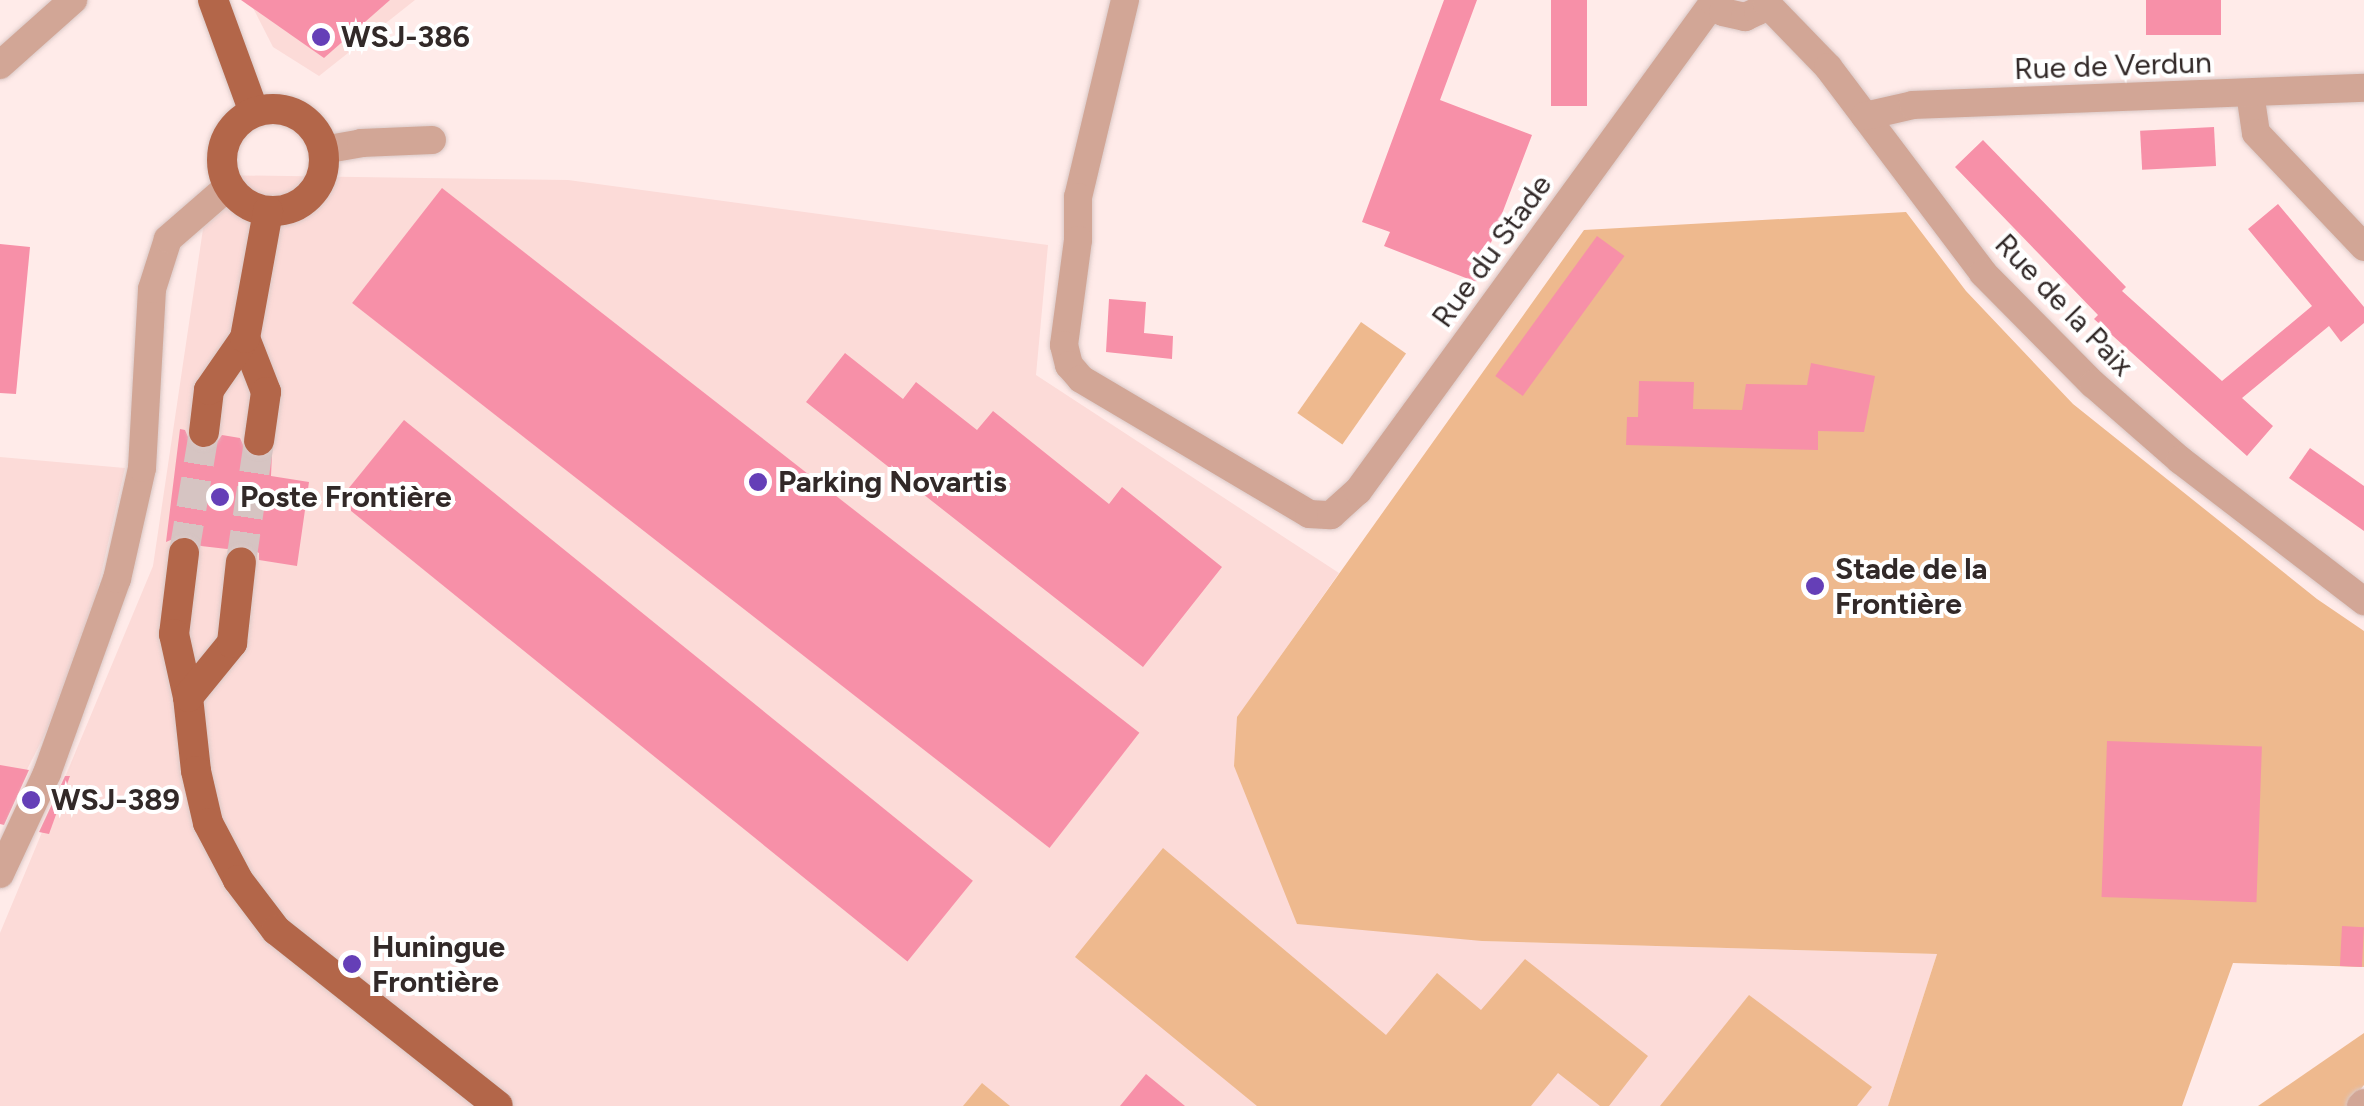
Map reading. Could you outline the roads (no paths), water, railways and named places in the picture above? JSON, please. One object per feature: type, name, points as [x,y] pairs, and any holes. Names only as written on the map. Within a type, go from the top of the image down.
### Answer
[{"type":"main road","points":[[213,0],[254,112]]},
{"type":"main road","points":[[254,112],[293,112],[313,128],[323,150],[321,177],[306,199],[282,211],[245,203],[228,186],[222,158],[224,143],[242,120],[254,112]]},
{"type":"main road","points":[[204,432],[208,390],[246,338],[268,211]]},
{"type":"main road","points":[[246,338],[266,392],[259,441]]},
{"type":"main road","points":[[184,553],[174,634],[188,697],[196,771],[208,823],[238,880],[276,930],[498,1106]]},
{"type":"main road","points":[[188,697],[232,643],[241,562]]},
{"type":"street","points":[[0,65],[74,0]]},
{"type":"street","name":"Rue du Stade","points":[[1125,0],[1078,197],[1078,240],[1064,346],[1069,365],[1082,378],[1308,514],[1331,515],[1358,491],[1713,2]]},
{"type":"street","points":[[1713,2],[1732,16],[1744,16],[1767,2]]},
{"type":"street","name":"Rue de la Paix","points":[[1767,2],[1828,66],[1983,273],[2093,384],[2180,460],[2364,601]]},
{"type":"street","name":"Rue de Verdun","points":[[1865,116],[1913,105],[2364,88]]},
{"type":"street","points":[[2250,94],[2256,132],[2364,247]]},
{"type":"street","points":[[323,150],[360,142],[432,140]]},
{"type":"street","points":[[0,874],[47,772],[117,579],[138,487],[152,289],[157,272],[168,239],[228,186]]},
{"type":"tunnel","points":[[184,553],[204,432]]},
{"type":"tunnel","points":[[241,562],[259,441]]},
{"type":"place","name":"WSJ-386","points":[[321,37]]},
{"type":"place","name":"Parking Novartis","points":[[758,482]]},
{"type":"place","name":"Poste Frontière","points":[[220,497]]},
{"type":"place","name":"Stade de la Frontière","points":[[1815,586]]},
{"type":"place","name":"WSJ-389","points":[[31,800]]},
{"type":"place","name":"Huningue Frontière","points":[[352,964]]}]
